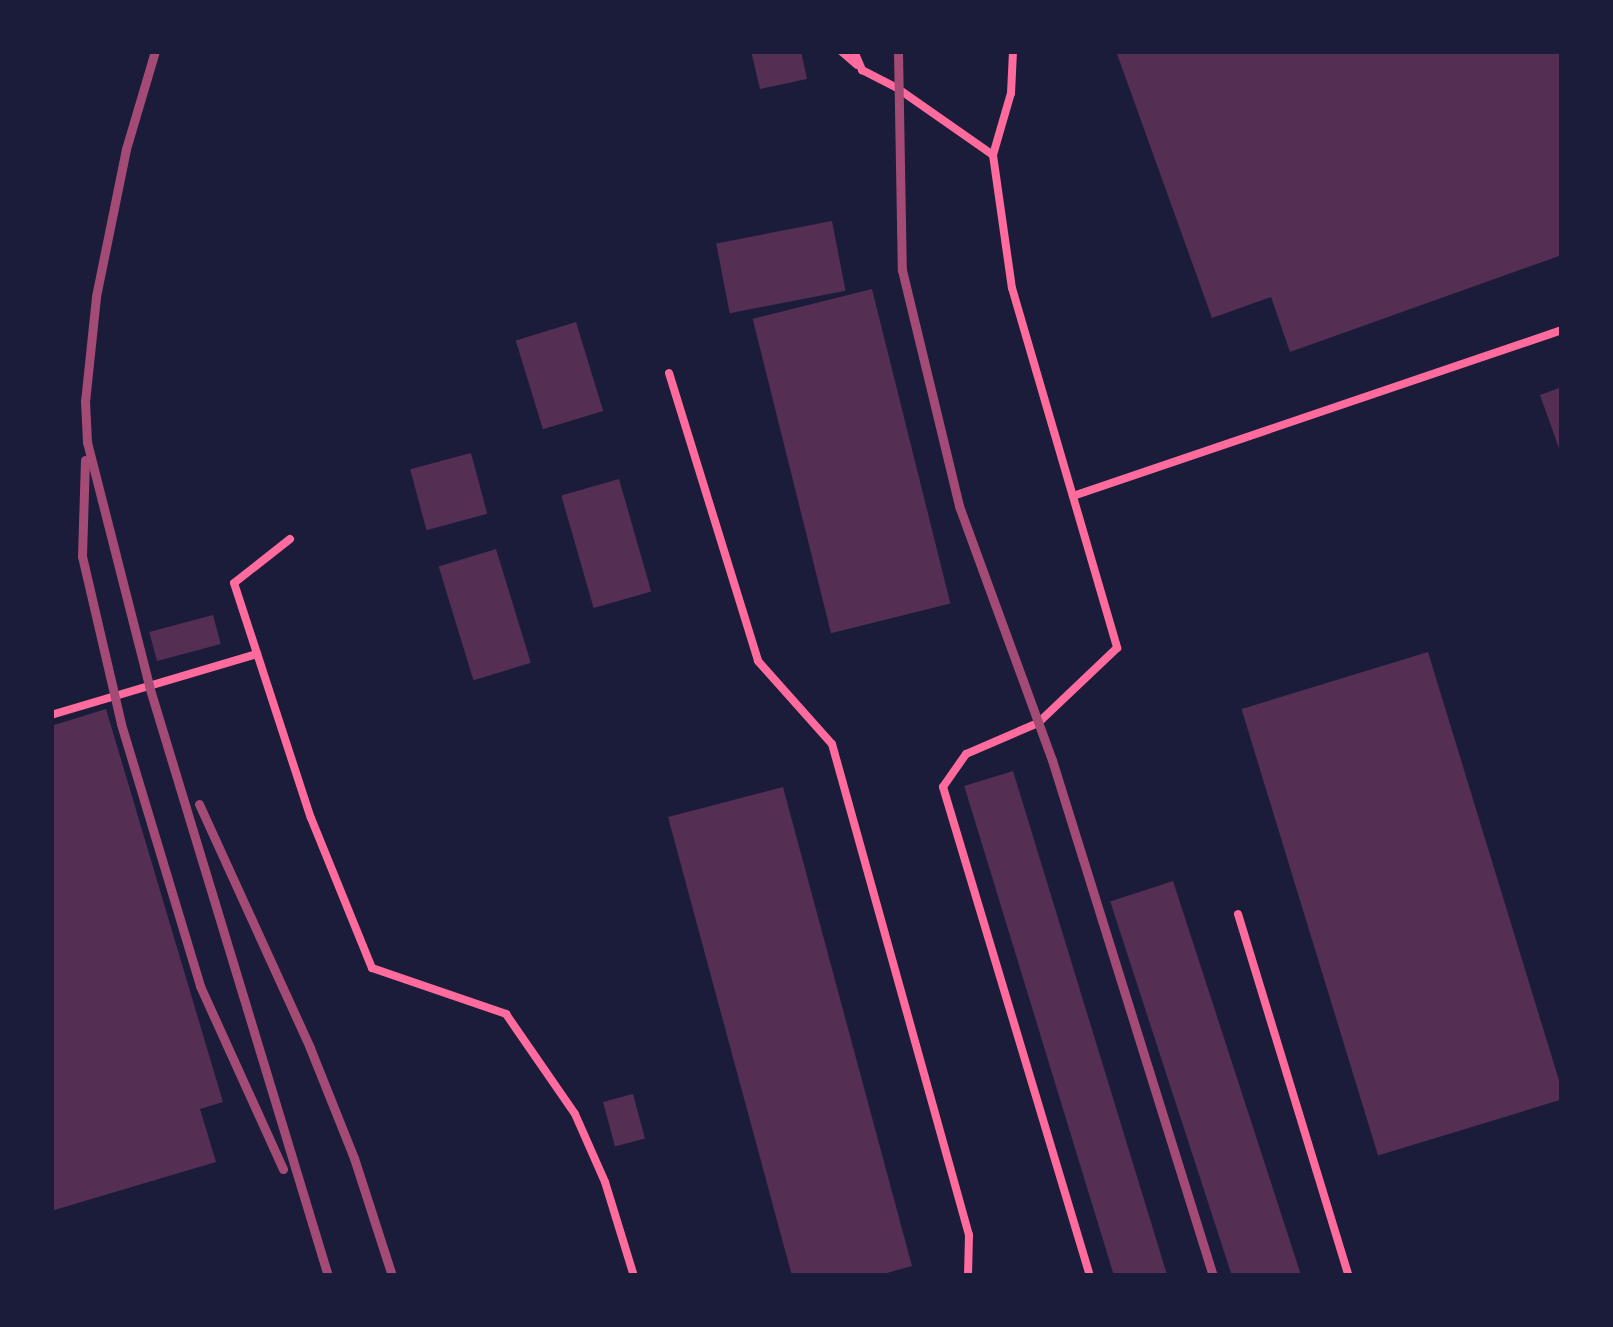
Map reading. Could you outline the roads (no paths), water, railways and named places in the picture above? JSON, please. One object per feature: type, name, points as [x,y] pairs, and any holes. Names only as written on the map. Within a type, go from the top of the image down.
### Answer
[{"type":"lane","points":[[841,51],[862,70],[897,88],[994,155]]},
{"type":"lane","points":[[854,51],[862,70]]},
{"type":"lane","points":[[1013,51],[1011,93],[994,155],[1012,288],[1117,648],[1038,723],[966,754],[943,787],[1090,1276]]},
{"type":"lane","points":[[1073,496],[1562,330]]},
{"type":"lane","points":[[669,373],[758,661],[832,744],[969,1235],[968,1276]]},
{"type":"lane","points":[[290,538],[234,584],[311,818],[372,968],[506,1014],[575,1114],[605,1183],[634,1276]]},
{"type":"lane","points":[[51,715],[257,654]]},
{"type":"lane","points":[[1238,914],[1349,1276]]},
{"type":"railway","points":[[155,51],[126,149],[96,297],[85,401],[87,442],[149,686],[328,1276]]},
{"type":"railway","points":[[898,51],[902,270],[959,506],[1052,760],[1213,1276]]},
{"type":"railway","points":[[85,460],[82,556],[121,724],[200,986],[283,1169]]},
{"type":"railway","points":[[199,804],[310,1048],[354,1158],[392,1276]]}]
